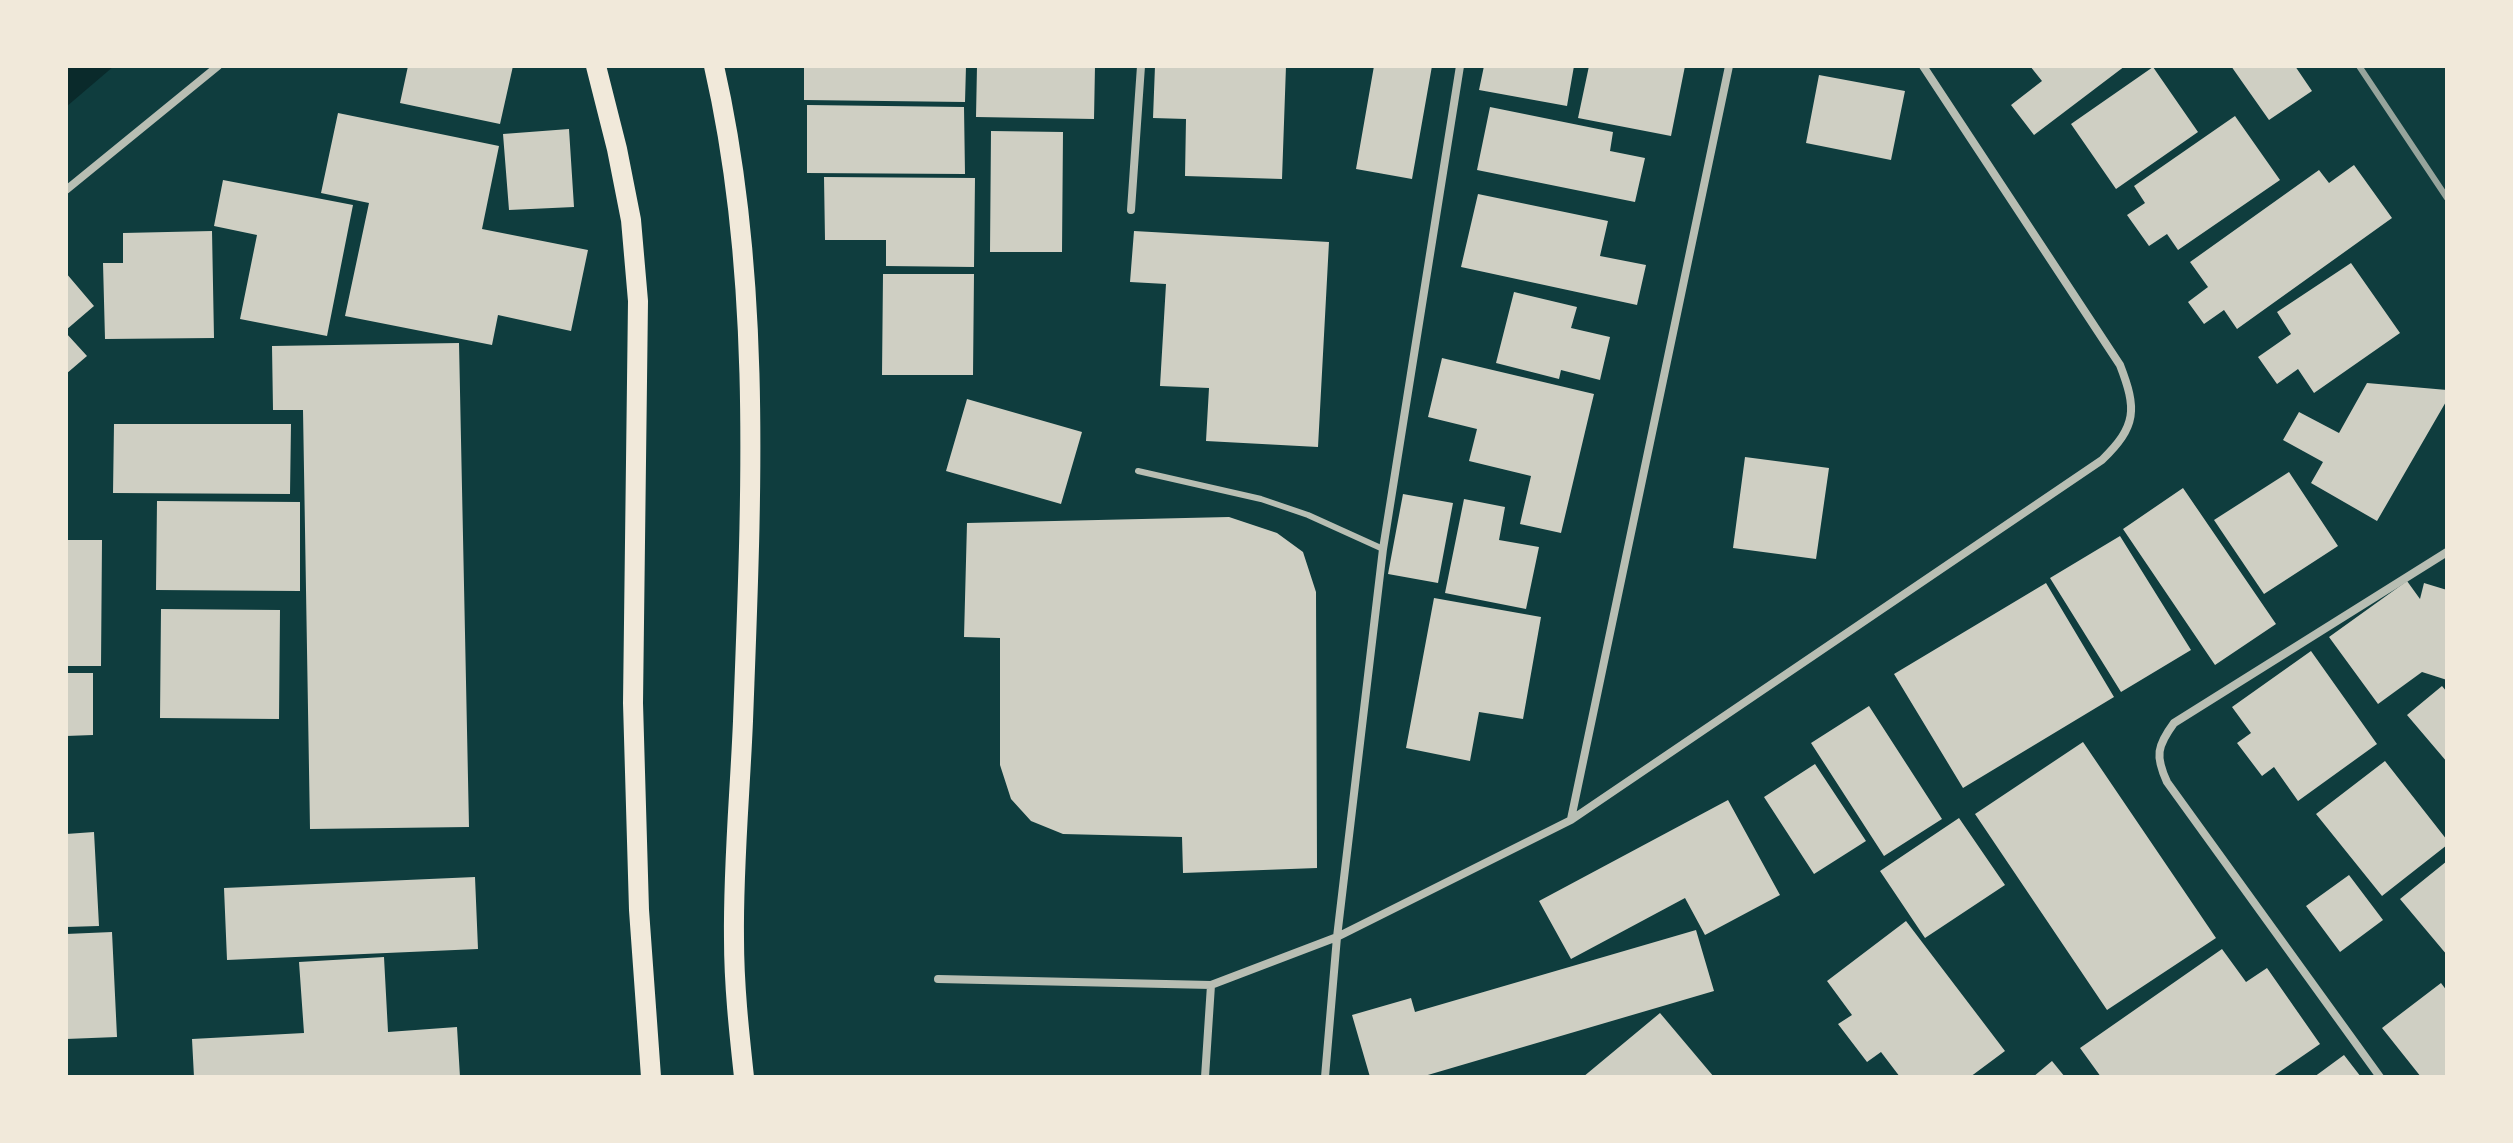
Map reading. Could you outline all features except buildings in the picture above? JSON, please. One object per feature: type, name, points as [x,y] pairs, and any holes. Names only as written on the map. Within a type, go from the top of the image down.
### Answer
[{"type":"main road","points":[[596,66],[631,220],[638,301],[633,703],[639,910],[651,1077]]},
{"type":"main road","points":[[714,66],[724,109],[740,218],[749,374],[749,545],[734,938],[744,1077]]},
{"type":"street","points":[[66,190],[218,66]]},
{"type":"street","points":[[1131,210],[1141,66]]},
{"type":"street","points":[[1325,1077],[1337,937],[1383,549],[1460,66]]},
{"type":"street","points":[[1571,820],[1729,66]]},
{"type":"street","points":[[938,979],[1211,985],[1337,937],[1571,820],[2102,460],[2128,429],[2132,416],[2129,387],[2120,365],[1923,66]]},
{"type":"street","points":[[2380,1077],[2167,782],[2158,760],[2159,750],[2174,723],[2447,552]]},
{"type":"street","points":[[1205,1077],[1211,985]]},
{"type":"lane","points":[[1138,471],[1261,499],[1308,515],[1383,549]]},
{"type":"water","points":[[66,66],[114,66],[66,107]]},
{"type":"railway","points":[[2359,66],[2447,198]]}]
